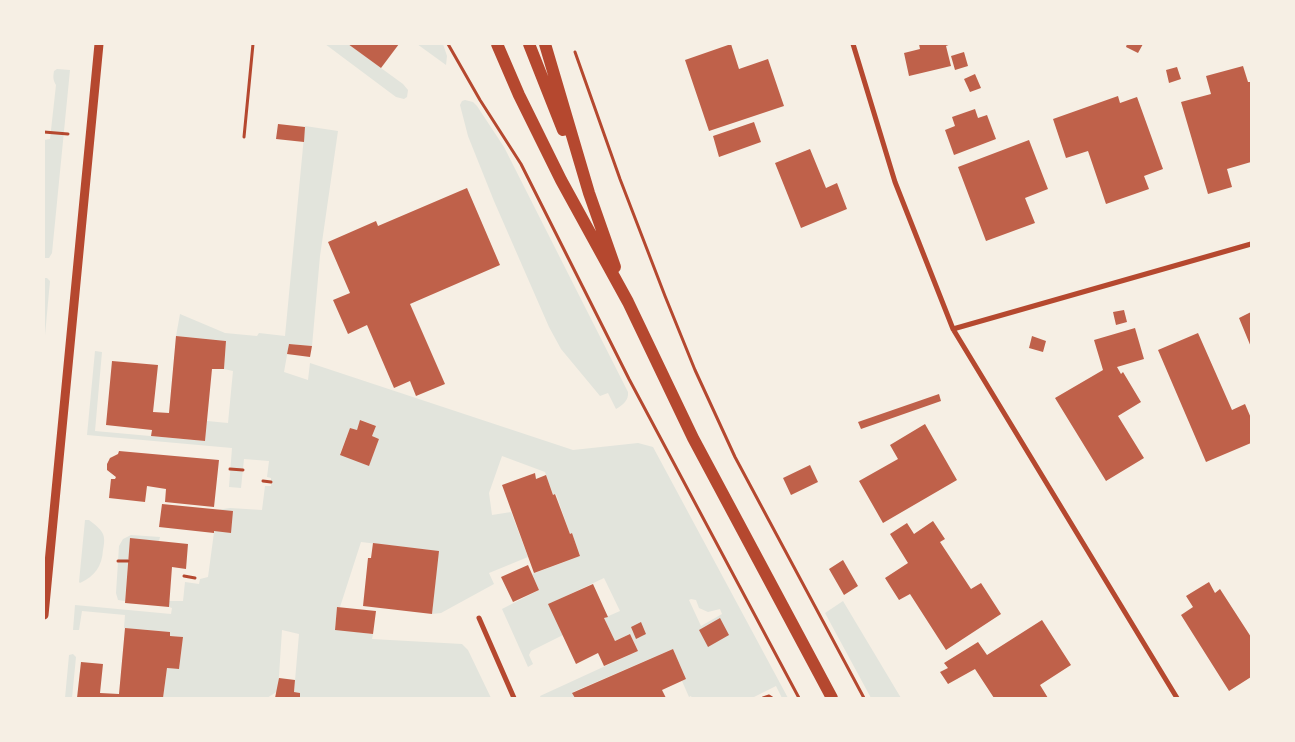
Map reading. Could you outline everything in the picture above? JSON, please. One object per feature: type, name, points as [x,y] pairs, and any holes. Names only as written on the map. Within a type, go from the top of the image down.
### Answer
[{"type":"main road","points":[[497,44],[519,95],[561,180],[628,302],[692,438],[832,698]]},
{"type":"main road","points":[[529,44],[589,192],[628,302]]},
{"type":"main road","points":[[545,44],[589,192]]},
{"type":"street","points":[[44,615],[100,44]]},
{"type":"street","points":[[853,44],[895,182],[953,329],[1177,698]]},
{"type":"street","points":[[953,329],[1251,244]]},
{"type":"street","points":[[479,618],[514,698]]},
{"type":"path","points":[[244,137],[254,44]]},
{"type":"path","points":[[448,44],[480,100],[521,164],[629,378],[799,698]]},
{"type":"path","points":[[573,44],[623,188],[699,379],[735,457],[864,698]]},
{"type":"path","points":[[230,468],[243,470]]},
{"type":"path","points":[[263,481],[271,482]]},
{"type":"path","points":[[118,561],[128,561]]},
{"type":"path","points":[[184,576],[195,578]]},
{"type":"path","points":[[763,698],[769,696],[772,698]]},
{"type":"shaded area","points":[[325,44],[348,44],[403,84],[408,90],[407,97],[404,99],[396,97]]},
{"type":"shaded area","points":[[417,44],[443,44],[447,56],[446,65]]},
{"type":"shaded area","points":[[57,69],[70,70],[52,253],[49,258],[44,258],[44,140],[50,139],[56,85],[53,75]]},
{"type":"shaded area","points":[[465,100],[473,102],[477,106],[504,147],[628,392],[625,402],[616,409],[608,393],[600,396],[561,349],[549,327],[468,136],[460,105]]},
{"type":"shaded area","points":[[305,126],[338,131],[320,256],[312,346],[289,344],[284,372],[308,380],[310,363],[573,450],[638,443],[653,447],[788,698],[782,698],[776,686],[752,698],[689,697],[682,681],[686,679],[673,649],[573,692],[575,698],[541,698],[540,696],[638,651],[630,634],[615,641],[604,618],[620,611],[604,578],[549,604],[563,635],[531,651],[529,655],[533,664],[528,667],[502,609],[539,590],[532,574],[580,556],[556,494],[553,495],[545,472],[502,456],[489,493],[492,515],[511,512],[528,557],[489,573],[494,584],[441,613],[432,614],[438,551],[361,542],[340,607],[337,607],[335,629],[373,634],[372,639],[462,644],[468,650],[491,698],[300,698],[300,693],[294,692],[299,634],[282,630],[278,691],[267,698],[163,698],[167,668],[179,669],[183,637],[170,636],[170,632],[124,628],[125,615],[82,611],[79,630],[73,630],[75,605],[171,614],[172,608],[169,607],[169,601],[183,601],[185,582],[199,584],[200,579],[208,577],[217,510],[230,508],[262,510],[265,486],[271,486],[271,478],[267,477],[269,461],[244,459],[241,488],[229,487],[232,448],[87,435],[95,351],[102,352],[95,431],[205,441],[207,421],[228,423],[233,371],[224,369],[226,341],[176,336],[180,314],[225,333],[257,336],[259,333],[285,336]],"holes":[[[361,420],[376,426],[372,436],[379,439],[369,465],[340,454],[350,428],[357,430]],[[689,600],[696,600],[699,608],[708,612],[720,609],[722,614],[701,626]]]},
{"type":"shaded area","points":[[44,278],[50,281],[44,346]]},
{"type":"shaded area","points":[[85,520],[89,520],[97,526],[104,536],[104,544],[101,561],[97,570],[80,583],[79,582]]},
{"type":"shaded area","points":[[131,535],[160,537],[159,541],[130,539],[125,601],[118,600],[116,593],[119,546],[123,539]]},
{"type":"shaded area","points":[[843,601],[901,698],[871,698],[825,613]]},
{"type":"shaded area","points":[[73,654],[76,657],[72,698],[65,698],[69,655]]},
{"type":"building","points":[[348,44],[399,44],[381,68]]},
{"type":"building","points":[[731,44],[739,69],[768,59],[784,106],[709,131],[685,60]]},
{"type":"building","points":[[919,44],[951,44],[946,46],[951,66],[909,76],[904,53],[920,49]]},
{"type":"building","points":[[1127,44],[1143,44],[1138,53],[1126,47]]},
{"type":"building","points":[[964,52],[968,66],[955,70],[951,56]]},
{"type":"building","points":[[1243,66],[1251,86],[1251,162],[1227,169],[1232,187],[1208,194],[1181,102],[1211,94],[1206,76]]},
{"type":"building","points":[[1177,67],[1181,79],[1169,83],[1166,70]]},
{"type":"building","points":[[975,74],[981,88],[970,92],[964,79]]},
{"type":"building","points":[[1118,96],[1120,103],[1137,97],[1163,169],[1144,176],[1149,189],[1106,204],[1088,151],[1066,158],[1053,119]]},
{"type":"building","points":[[975,109],[978,118],[987,115],[996,139],[954,155],[945,130],[955,126],[952,117]]},
{"type":"building","points":[[754,122],[761,142],[719,157],[713,136]]},
{"type":"building","points":[[278,124],[305,127],[304,142],[276,139]]},
{"type":"building","points":[[1029,140],[1048,189],[1025,198],[1035,223],[986,241],[958,167]]},
{"type":"building","points":[[810,149],[826,188],[837,183],[847,209],[801,228],[775,163]]},
{"type":"building","points":[[467,188],[500,265],[410,304],[445,384],[416,396],[410,381],[394,388],[367,325],[348,334],[333,300],[350,293],[328,242],[376,221],[378,226]]},
{"type":"building","points":[[1124,310],[1127,322],[1116,325],[1113,312]]},
{"type":"building","points":[[1251,312],[1251,347],[1239,318]]},
{"type":"building","points":[[1135,328],[1144,359],[1117,367],[1121,374],[1123,372],[1141,402],[1118,416],[1144,458],[1106,481],[1055,398],[1103,370],[1094,340]]},
{"type":"building","points":[[1198,333],[1232,410],[1245,404],[1251,418],[1251,443],[1206,462],[1158,350]]},
{"type":"building","points":[[176,336],[226,341],[224,369],[212,369],[205,441],[151,436],[152,430],[106,425],[112,361],[158,365],[153,412],[169,413]]},
{"type":"building","points":[[1032,336],[1046,341],[1043,352],[1029,348]]},
{"type":"building","points":[[289,344],[312,346],[310,357],[287,354]]},
{"type":"building","points":[[939,394],[941,401],[861,429],[858,422]]},
{"type":"building","points":[[360,420],[376,426],[372,436],[379,439],[369,466],[340,455],[350,428],[357,430]]},
{"type":"building","points":[[925,424],[957,480],[883,523],[859,481],[898,459],[890,445]]},
{"type":"building","points":[[119,451],[219,460],[214,507],[165,502],[166,489],[147,486],[145,502],[109,498],[111,479],[116,477],[107,470],[107,464],[110,458],[118,454]]},
{"type":"building","points":[[810,465],[818,482],[791,495],[783,478]]},
{"type":"building","points":[[535,473],[536,479],[546,475],[570,534],[572,533],[580,556],[534,573],[502,485]]},
{"type":"building","points":[[162,504],[233,511],[231,533],[159,527]]},
{"type":"building","points":[[933,521],[945,539],[940,542],[971,589],[981,583],[1001,614],[946,650],[910,594],[899,600],[885,578],[908,563],[890,534],[907,523],[914,534]]},
{"type":"building","points":[[130,538],[188,544],[186,569],[172,567],[169,607],[125,603]]},
{"type":"building","points":[[373,543],[439,551],[432,614],[363,606],[368,558],[371,558]]},
{"type":"building","points":[[843,560],[858,586],[844,595],[829,569]]},
{"type":"building","points":[[528,565],[539,590],[513,602],[501,577]]},
{"type":"building","points":[[1209,582],[1215,593],[1220,589],[1251,637],[1251,677],[1229,691],[1181,615],[1193,607],[1186,596]]},
{"type":"building","points":[[593,584],[608,617],[604,618],[615,641],[630,634],[638,651],[604,666],[598,653],[576,664],[548,604]]},
{"type":"building","points":[[337,607],[376,611],[373,634],[335,630]]},
{"type":"building","points":[[720,618],[729,635],[708,647],[699,630]]},
{"type":"building","points":[[1042,620],[1071,665],[1040,685],[1048,698],[994,698],[975,669],[948,684],[940,672],[948,668],[944,663],[978,642],[987,655]]},
{"type":"building","points":[[641,622],[646,634],[636,639],[631,627]]},
{"type":"building","points":[[125,628],[170,632],[170,636],[183,637],[179,669],[167,668],[163,698],[77,698],[81,662],[103,664],[100,693],[119,694]]},
{"type":"building","points":[[673,649],[686,679],[662,690],[666,698],[575,698],[572,693]]},
{"type":"building","points":[[279,678],[295,680],[294,692],[300,693],[300,698],[275,698]]}]
